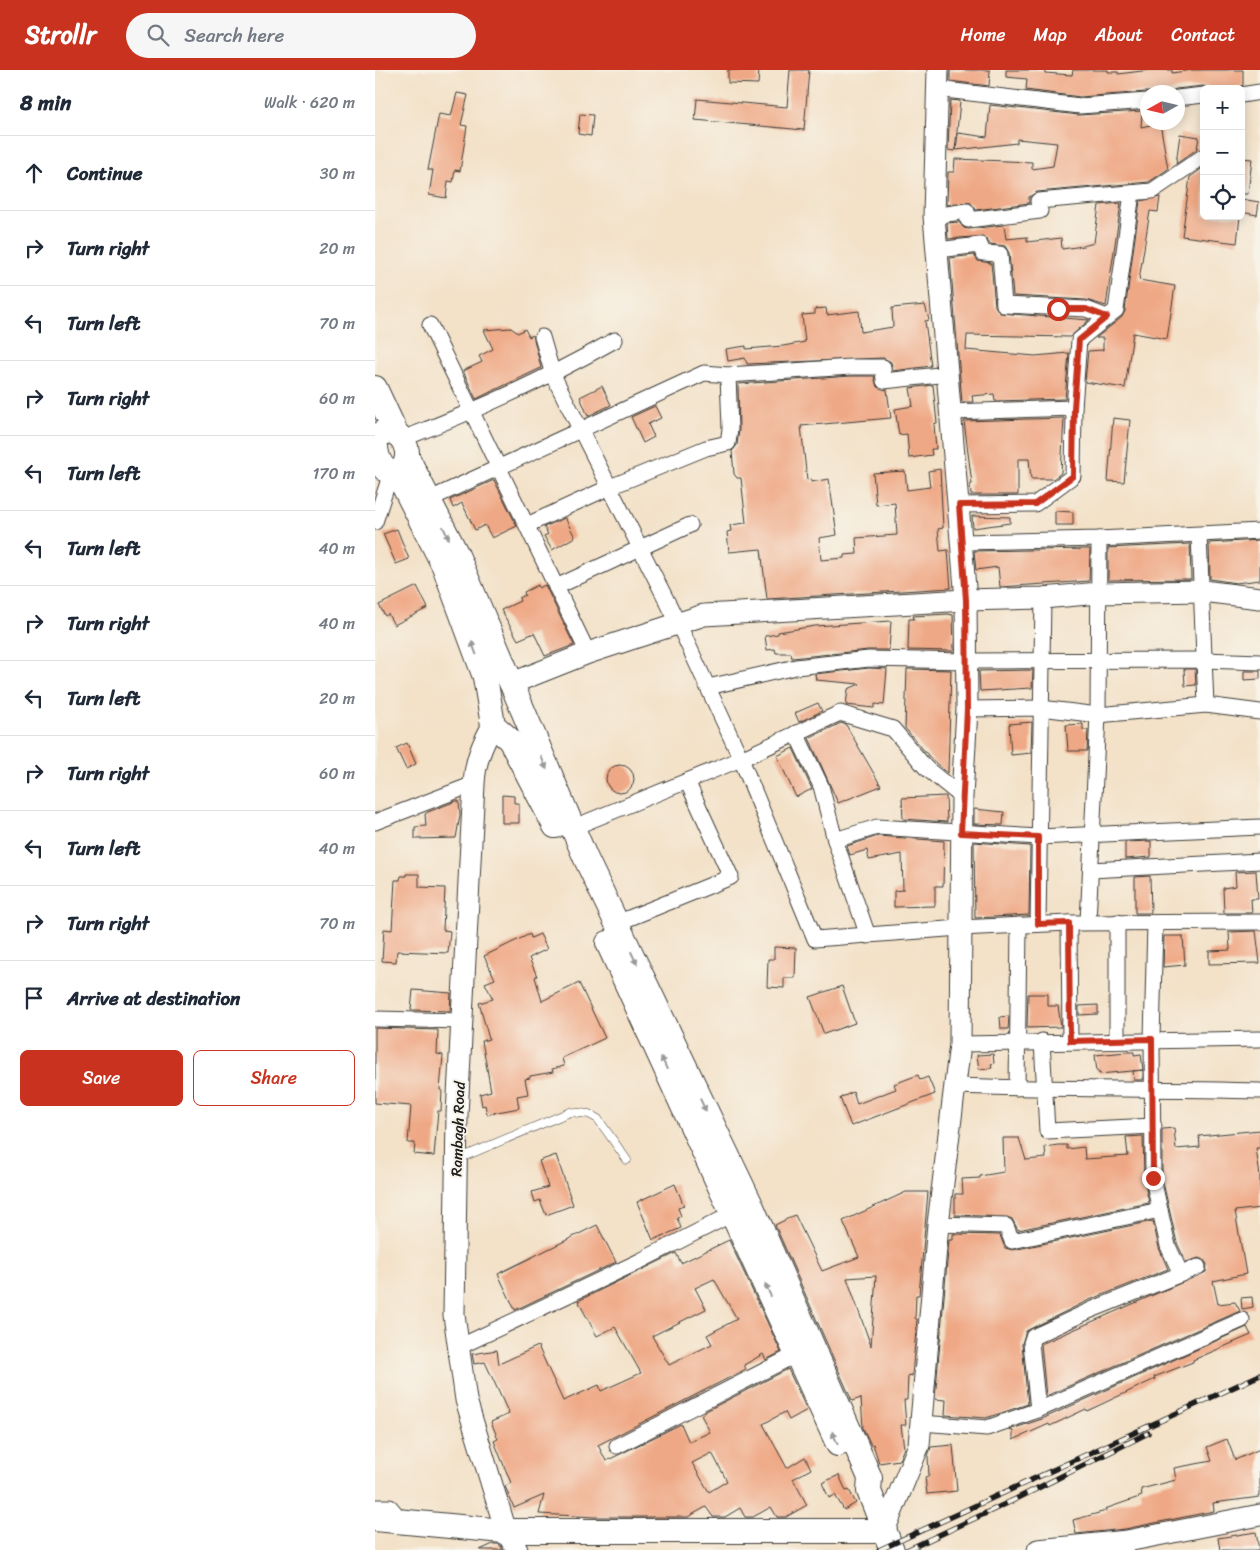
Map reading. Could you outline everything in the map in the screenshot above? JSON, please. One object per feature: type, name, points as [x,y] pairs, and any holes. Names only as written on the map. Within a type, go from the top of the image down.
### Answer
[{"type":"main road","points":[[375,388],[389,457],[500,677],[511,731],[572,828],[748,1198],[811,1338],[870,1478],[869,1491],[888,1541],[511,1540],[381,1519]]},
{"type":"main road","points":[[389,457],[430,499],[457,555],[500,677],[511,731],[734,1213],[857,1487],[869,1491]]},
{"type":"street","points":[[888,1541],[919,1444],[938,1224],[961,1044],[961,833],[967,709],[966,600],[934,216],[937,79],[1081,106],[1140,102]]},
{"type":"street","points":[[1245,94],[1260,92]]},
{"type":"street","points":[[1185,97],[1200,95]]},
{"type":"street","points":[[934,216],[967,211],[968,220],[1040,211],[1038,202],[1152,191],[1200,159]]},
{"type":"street","points":[[959,505],[1035,504],[1073,476],[1074,408],[1079,340],[1116,310],[1132,193]]},
{"type":"street","points":[[937,250],[980,245],[983,253],[1001,254],[1004,305],[1086,309],[1107,317]]},
{"type":"street","points":[[430,325],[588,653]]},
{"type":"street","points":[[542,337],[553,375],[678,623],[741,759],[815,940],[960,928],[1038,924],[1088,922],[1155,924],[1260,922]]},
{"type":"street","points":[[375,522],[389,457],[472,412],[553,375],[615,340]]},
{"type":"street","points":[[430,499],[704,373],[728,375],[851,367],[883,367],[884,382],[948,374]]},
{"type":"street","points":[[527,525],[610,487],[706,448],[728,443],[731,429],[728,375]]},
{"type":"street","points":[[951,412],[1074,408]]},
{"type":"street","points":[[556,587],[690,525]]},
{"type":"street","points":[[962,542],[1199,535],[1260,530]]},
{"type":"street","points":[[1199,535],[1206,706]]},
{"type":"street","points":[[1088,922],[1098,715],[1099,539]]},
{"type":"street","points":[[500,677],[588,653],[704,615],[966,600],[1043,598],[1099,593],[1202,591],[1260,598]]},
{"type":"street","points":[[1038,924],[1043,598]]},
{"type":"street","points":[[708,687],[796,667],[869,659],[967,661],[1204,660],[1260,662]]},
{"type":"street","points":[[967,709],[1041,708],[1098,715],[1206,706],[1260,712]]},
{"type":"street","points":[[572,828],[741,759],[840,713],[893,729],[926,768],[962,798]]},
{"type":"street","name":"Rambagh Road","points":[[511,731],[480,747],[475,764],[473,784],[456,1160],[454,1314],[466,1400],[511,1540]]},
{"type":"street","points":[[796,733],[821,786],[835,840],[868,936]]},
{"type":"street","points":[[617,923],[731,877],[687,781]]},
{"type":"street","points":[[375,822],[473,784]]},
{"type":"street","points":[[835,840],[877,827],[1038,837],[1260,827]]},
{"type":"street","points":[[1091,870],[1260,861]]},
{"type":"street","points":[[1117,922],[1117,1040]]},
{"type":"street","points":[[1069,923],[1070,1041]]},
{"type":"street","points":[[1155,924],[1152,1039],[1154,1088],[1153,1178],[1168,1246],[1181,1274]]},
{"type":"street","points":[[1017,1088],[1019,925]]},
{"type":"street","points":[[375,1019],[463,1021]]},
{"type":"street","points":[[961,1044],[1152,1039],[1260,1039]]},
{"type":"street","points":[[1042,1042],[1047,1131],[1154,1126]]},
{"type":"street","points":[[957,1086],[1045,1089],[1154,1088],[1260,1090]]},
{"type":"street","points":[[938,1224],[1006,1226],[1012,1240],[1160,1210]]},
{"type":"street","points":[[459,1347],[640,1261],[734,1213]]},
{"type":"street","points":[[1039,1410],[1031,1343],[1033,1337],[1091,1310],[1198,1267]]},
{"type":"street","points":[[921,1424],[987,1428],[1039,1410],[1242,1320]]},
{"type":"street","points":[[617,1446],[797,1354]]},
{"type":"street","points":[[1038,1550],[1128,1545],[1259,1519]]},
{"type":"lane","points":[[456,1160],[570,1112],[589,1114],[598,1119],[627,1160]]},
{"type":"building","points":[[728,70],[759,70],[758,84],[728,83]]},
{"type":"building","points":[[790,70],[809,70],[804,130],[695,120],[697,99],[787,107]]},
{"type":"building","points":[[950,70],[990,70],[989,86],[950,81]]},
{"type":"building","points":[[1006,70],[1045,70],[1045,73],[1072,75],[1073,70],[1108,70],[1108,72],[1118,72],[1118,74],[1150,70],[1172,70],[1172,73],[1192,70],[1243,70],[1243,85],[1200,85],[1185,88],[1185,85],[1140,85],[1140,92],[1080,97],[1026,90],[1027,79],[1006,77]]},
{"type":"building","points":[[457,93],[468,95],[461,125],[467,126],[460,171],[455,170],[453,182],[448,181],[446,198],[429,195],[433,170],[428,170],[439,114],[451,116]]},
{"type":"building","points":[[950,100],[960,101],[955,151],[948,150]]},
{"type":"building","points":[[990,105],[1079,115],[1140,111],[1140,130],[1161,130],[1168,169],[1149,182],[1037,192],[1029,197],[1029,203],[976,210],[970,202],[947,205],[948,172],[954,172],[955,159],[1032,162],[1032,169],[1053,166],[1057,143],[1017,139],[1017,143],[956,150],[958,133],[987,137]]},
{"type":"building","points":[[580,114],[593,115],[591,136],[578,134]]},
{"type":"building","points":[[1180,134],[1199,137],[1197,149],[1176,164]]},
{"type":"building","points":[[1245,158],[1252,159],[1248,194],[1245,194]]},
{"type":"building","points":[[1200,170],[1200,220],[1240,220],[1237,243],[1182,236],[1190,177]]},
{"type":"building","points":[[1160,197],[1158,212],[1150,211],[1139,280],[1175,286],[1167,339],[1133,333],[1125,388],[1085,382],[1088,351],[1103,350],[1103,338],[1096,338],[1122,317],[1125,311],[1140,201]]},
{"type":"building","points":[[1245,200],[1259,202],[1257,215],[1245,213]]},
{"type":"building","points":[[1121,203],[1106,306],[1086,300],[1013,296],[1009,253],[1005,246],[990,244],[983,236],[948,239],[947,223],[959,222],[964,228],[969,229],[1004,225],[1006,239],[1027,237],[1027,242],[1061,238],[1062,249],[1083,246],[1094,243],[1099,205]]},
{"type":"building","points":[[974,255],[978,261],[991,263],[995,306],[1000,313],[1089,320],[1070,337],[967,335],[966,350],[1035,356],[1069,353],[1065,399],[995,401],[994,394],[972,396],[973,402],[962,402],[950,258]]},
{"type":"building","points":[[925,305],[929,320],[925,321],[931,366],[893,371],[891,362],[883,358],[747,364],[745,358],[728,361],[726,349],[746,346],[746,349],[783,346],[805,342],[802,315],[815,314],[815,309],[826,308],[827,315],[859,311],[861,332],[893,327],[892,308]]},
{"type":"building","points":[[511,328],[518,333],[525,329],[529,337],[533,335],[541,368],[476,399],[463,371],[482,362],[479,356],[493,349],[484,330]]},
{"type":"building","points":[[874,376],[877,387],[887,390],[891,418],[801,426],[807,480],[811,479],[811,482],[829,479],[837,535],[819,538],[821,560],[844,558],[844,555],[857,554],[856,538],[897,535],[895,503],[876,505],[873,473],[905,471],[907,490],[930,487],[928,471],[940,469],[943,528],[938,529],[940,551],[948,550],[951,588],[767,599],[761,549],[729,552],[727,532],[731,531],[730,525],[746,523],[741,478],[737,478],[734,474],[732,451],[737,445],[739,430],[738,384]]},
{"type":"building","points":[[933,385],[937,423],[934,424],[936,449],[931,449],[932,455],[909,458],[907,434],[899,435],[895,409],[913,406],[910,388]]},
{"type":"building","points":[[602,386],[611,405],[588,416],[580,397]]},
{"type":"building","points":[[655,406],[661,418],[648,424],[654,437],[643,443],[631,417]]},
{"type":"building","points":[[1064,418],[1061,473],[1053,479],[1031,479],[1029,459],[1018,459],[1018,495],[971,495],[970,485],[972,484],[964,421]]},
{"type":"building","points":[[1113,418],[1130,420],[1124,482],[1108,481]]},
{"type":"building","points":[[494,480],[517,526],[492,538],[485,525],[475,530],[462,503],[453,508],[450,500]]},
{"type":"building","points":[[1055,511],[1073,512],[1073,525],[1055,525]]},
{"type":"building","points":[[972,516],[1010,517],[1010,523],[973,528]]},
{"type":"building","points":[[565,518],[575,537],[552,550],[544,536],[548,534],[544,527]]},
{"type":"building","points":[[397,529],[409,559],[396,564],[383,534]]},
{"type":"building","points":[[1260,540],[1260,580],[1236,583],[1210,579],[1209,543]]},
{"type":"building","points":[[1190,544],[1191,579],[1108,580],[1108,548]]},
{"type":"building","points":[[1090,549],[1089,581],[1000,587],[998,567],[976,570],[974,551]]},
{"type":"building","points":[[538,585],[539,588],[545,585],[574,645],[545,656],[534,633],[518,640],[501,610],[520,601],[519,598],[525,595],[524,592]]},
{"type":"building","points":[[417,586],[428,608],[394,625],[388,614],[385,616],[379,605]]},
{"type":"building","points":[[953,615],[954,651],[908,650],[909,619],[914,619],[913,616]]},
{"type":"building","points":[[891,621],[889,650],[868,650],[792,658],[791,653],[776,653],[775,649],[767,650],[765,636],[778,634],[778,632],[815,626]]},
{"type":"building","points":[[869,668],[887,669],[884,705],[875,704],[874,708],[846,705],[848,689],[860,684],[816,680],[815,674]]},
{"type":"building","points":[[907,669],[951,670],[948,773],[933,761],[905,728]]},
{"type":"building","points":[[1184,669],[1195,669],[1196,685],[1185,686]]},
{"type":"building","points":[[1033,670],[1032,688],[980,691],[979,671]]},
{"type":"building","points":[[1244,671],[1260,671],[1260,679],[1244,680]]},
{"type":"building","points":[[818,703],[822,711],[799,722],[795,713]]},
{"type":"building","points":[[1032,722],[1031,753],[1011,755],[1009,724]]},
{"type":"building","points":[[841,723],[846,725],[881,786],[838,803],[809,738]]},
{"type":"building","points":[[1083,724],[1083,730],[1088,730],[1087,751],[1068,751],[1066,725]]},
{"type":"building","points":[[407,743],[416,764],[406,769],[396,748]]},
{"type":"building","points":[[793,748],[812,789],[796,797],[777,756]]},
{"type":"building","points":[[620,765],[630,769],[634,779],[630,789],[620,793],[610,789],[606,779],[610,769]]},
{"type":"building","points":[[502,795],[514,796],[514,803],[519,803],[519,823],[502,823]]},
{"type":"building","points":[[946,796],[947,822],[903,819],[902,798]]},
{"type":"building","points":[[459,801],[460,815],[456,838],[415,839],[415,827],[426,826],[425,814]]},
{"type":"building","points":[[974,809],[1004,812],[1003,825],[974,824]]},
{"type":"building","points":[[878,836],[944,841],[943,886],[935,886],[935,906],[894,907],[894,891],[903,890],[902,854],[869,860],[867,850],[850,855],[847,846]]},
{"type":"building","points":[[1151,841],[1151,857],[1125,859],[1125,842]]},
{"type":"building","points":[[974,842],[1030,846],[1029,915],[975,918]]},
{"type":"building","points":[[1256,871],[1258,899],[1251,899],[1252,913],[1224,913],[1223,888],[1236,886],[1235,872]]},
{"type":"building","points":[[406,874],[419,874],[419,887],[445,888],[443,930],[450,931],[448,953],[397,951],[396,962],[382,961],[384,929],[392,930],[395,880],[400,880],[401,876],[406,876]]},
{"type":"building","points":[[1150,876],[1151,913],[1135,913],[1135,877]]},
{"type":"building","points":[[1256,931],[1260,963],[1209,964],[1209,951],[1230,950],[1229,932]]},
{"type":"building","points":[[530,934],[531,938],[540,934],[547,949],[529,958],[537,976],[535,977],[542,1001],[579,983],[605,1038],[562,1058],[564,1066],[552,1069],[553,1072],[530,1076],[530,1078],[525,1079],[528,1094],[517,1096],[519,1108],[487,1114],[485,1105],[482,1106],[480,1094],[491,1091],[482,1041],[489,1039],[479,1003],[493,999],[485,983],[495,979],[484,956]]},
{"type":"building","points":[[1164,936],[1183,936],[1185,965],[1163,967]]},
{"type":"building","points":[[774,947],[796,948],[795,978],[784,978],[784,988],[767,987],[768,959],[774,959]]},
{"type":"building","points":[[842,986],[855,1023],[824,1034],[810,997]]},
{"type":"building","points":[[413,990],[451,993],[450,1011],[411,1010]]},
{"type":"building","points":[[1028,994],[1048,994],[1048,1006],[1058,1006],[1061,1027],[1027,1028]]},
{"type":"building","points":[[1098,1005],[1098,1014],[1079,1015],[1079,1006]]},
{"type":"building","points":[[1009,1016],[1008,1029],[1001,1029],[1000,1017]]},
{"type":"building","points":[[375,1028],[438,1030],[437,1054],[443,1055],[440,1090],[442,1090],[441,1111],[438,1111],[434,1156],[414,1154],[415,1143],[408,1143],[411,1106],[375,1103]]},
{"type":"building","points":[[1134,1052],[1134,1055],[1141,1054],[1143,1070],[1099,1074],[1099,1071],[1097,1072],[1095,1055]]},
{"type":"building","points":[[993,1054],[994,1063],[991,1064],[992,1068],[979,1069],[977,1055]]},
{"type":"building","points":[[1143,1070],[1143,1080],[1134,1080],[1133,1071]]},
{"type":"building","points":[[918,1075],[920,1080],[928,1077],[935,1094],[851,1126],[840,1098],[853,1092],[857,1104],[896,1089],[894,1084]]},
{"type":"building","points":[[1174,1128],[1176,1149],[1200,1147],[1199,1136],[1260,1130],[1260,1148],[1256,1148],[1260,1176],[1260,1208],[1235,1211],[1246,1274],[1213,1281],[1218,1304],[1235,1302],[1240,1311],[1046,1396],[1041,1344],[1206,1272],[1207,1264],[1204,1260],[1199,1258],[1186,1262],[1177,1243],[1162,1178],[1162,1131],[1163,1129]]},
{"type":"building","points":[[1143,1136],[1144,1179],[1149,1203],[1018,1230],[1012,1219],[1007,1217],[955,1215],[955,1194],[963,1194],[962,1179],[980,1178],[980,1176],[1004,1172],[1003,1138],[1019,1138],[1026,1160],[1046,1158],[1045,1147],[1058,1145],[1067,1145],[1067,1149],[1084,1147],[1085,1159],[1128,1156],[1126,1137]]},
{"type":"building","points":[[556,1155],[573,1205],[546,1215],[540,1200],[535,1202],[532,1192],[548,1187],[539,1161]]},
{"type":"building","points":[[675,1184],[684,1206],[678,1208],[681,1216],[677,1218],[681,1228],[653,1240],[637,1202]]},
{"type":"building","points":[[906,1192],[928,1192],[919,1295],[916,1295],[915,1318],[917,1319],[912,1376],[908,1375],[907,1400],[904,1400],[906,1425],[901,1425],[904,1448],[899,1460],[879,1463],[873,1444],[871,1445],[863,1428],[861,1398],[852,1401],[775,1225],[795,1215],[822,1271],[859,1257],[843,1221]],"holes":[[[876,1276],[871,1346],[847,1278]]]},
{"type":"building","points":[[1153,1221],[1159,1248],[1168,1269],[1087,1301],[1026,1331],[1022,1344],[1028,1404],[986,1418],[945,1415],[946,1400],[935,1399],[949,1240],[953,1240],[953,1234],[1000,1235],[1005,1248],[1013,1250]]},
{"type":"building","points":[[597,1225],[616,1262],[515,1310],[498,1274]]},
{"type":"building","points":[[729,1240],[781,1352],[766,1360],[763,1354],[744,1365],[746,1369],[598,1445],[606,1461],[681,1424],[689,1442],[710,1432],[701,1415],[788,1369],[807,1410],[789,1420],[785,1412],[763,1424],[787,1468],[805,1457],[811,1469],[793,1479],[807,1505],[786,1517],[777,1517],[771,1507],[753,1517],[745,1517],[740,1508],[725,1517],[713,1517],[706,1507],[688,1517],[595,1517],[539,1514],[544,1495],[514,1508],[505,1486],[511,1483],[494,1441],[498,1439],[491,1422],[509,1414],[485,1362],[474,1364],[472,1354],[497,1350],[499,1364],[538,1346],[563,1401],[599,1385],[601,1391],[641,1373],[615,1327],[597,1336],[578,1301],[676,1253],[681,1263]],"holes":[[[714,1279],[737,1319],[707,1335],[712,1344],[669,1365],[652,1336],[706,1309],[695,1288]],[[712,1453],[727,1481],[709,1492],[692,1463]]]},
{"type":"building","points":[[1252,1297],[1253,1307],[1242,1309],[1241,1298]]},
{"type":"building","points":[[1247,1327],[1251,1335],[1193,1360],[1193,1362],[1154,1377],[1155,1379],[1087,1411],[1086,1409],[1050,1426],[1049,1424],[1013,1440],[1013,1431],[1009,1430],[1042,1419]]},
{"type":"building","points":[[1227,1439],[1235,1460],[1260,1449],[1260,1497],[1213,1503],[1214,1511],[1125,1529],[1076,1534],[1073,1520],[1106,1511],[1105,1509],[1142,1496],[1141,1489],[1176,1480],[1174,1468],[1212,1461],[1207,1447]]},
{"type":"building","points":[[953,1445],[957,1491],[927,1494],[925,1477],[929,1476],[928,1456],[931,1447]]},
{"type":"building","points":[[839,1475],[846,1491],[849,1490],[856,1503],[844,1510],[835,1495],[829,1498],[822,1483]]},
{"type":"building","points":[[1256,1532],[1259,1550],[1220,1550],[1218,1538]]},
{"type":"building","points":[[493,1544],[499,1544],[503,1550],[480,1550]]},
{"type":"railway","points":[[879,1550],[1260,1375]]},
{"type":"railway","points":[[907,1550],[1016,1499],[1148,1433]]},
{"type":"route","points":[[1058,309],[1086,309],[1107,317],[1079,340],[1074,408],[1073,476],[1035,504],[959,505],[966,600],[967,709],[961,833],[1038,837],[1038,924],[1069,923],[1070,1041],[1152,1039],[1154,1088],[1153,1178]]}]
